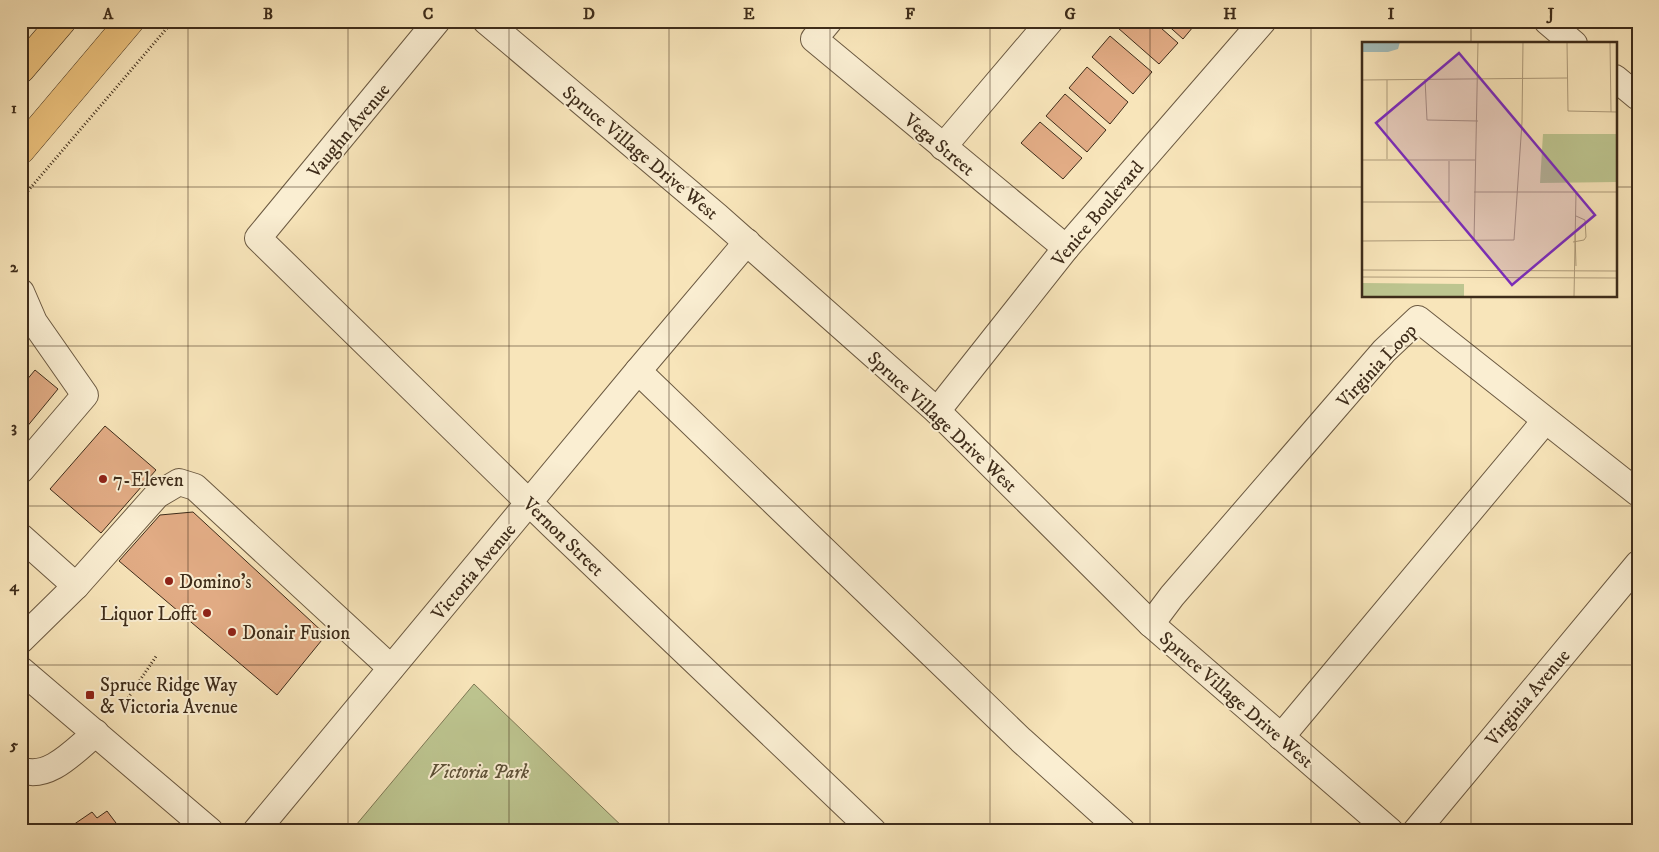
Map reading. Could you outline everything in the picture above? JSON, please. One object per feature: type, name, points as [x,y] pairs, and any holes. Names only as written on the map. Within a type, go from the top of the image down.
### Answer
[{"type":"main road","points":[[21,69],[62,21]]},
{"type":"main road","points":[[21,150],[130,21]]},
{"type":"street","name":"Vaughn Avenue","points":[[258,238],[437,21]]},
{"type":"street","name":"Spruce Village Drive West","points":[[486,21],[747,242],[937,411],[1151,624],[1390,831]]},
{"type":"street","points":[[943,147],[1050,21]]},
{"type":"street","name":"Venice Boulevard","points":[[937,411],[1066,248],[1263,21]]},
{"type":"street","points":[[1547,21],[1572,42]]},
{"type":"street","name":"Vega Street","points":[[822,30],[943,147],[1066,248]]},
{"type":"street","points":[[1616,79],[1638,97]]},
{"type":"street","name":"Vernon Street","points":[[258,238],[530,503],[873,831]]},
{"type":"street","name":"Victoria Avenue","points":[[256,831],[747,242]]},
{"type":"street","points":[[21,292],[28,330],[85,395],[21,470]]},
{"type":"street","name":"Virginia Loop","points":[[1151,624],[1172,596],[1384,351],[1418,319],[1638,494]]},
{"type":"street","points":[[638,371],[1021,740],[1122,831]]},
{"type":"street","points":[[1281,737],[1545,421]]},
{"type":"street","points":[[21,640],[76,586],[157,495],[178,482],[195,487],[391,668]]},
{"type":"street","points":[[21,537],[76,586]]},
{"type":"street","name":"Virginia Avenue","points":[[1416,831],[1638,564]]},
{"type":"street","points":[[21,670],[210,831]]},
{"type":"street","points":[[21,770],[35,773],[46,771],[55,766],[96,732]]},
{"type":"path","points":[[21,200],[173,21]]},
{"type":"path","points":[[126,701],[157,656]]},
{"type":"green space","name":"Victoria Park","points":[[474,684],[627,831],[351,831]]},
{"type":"building","points":[[1124,21],[1153,21],[1178,43],[1159,64],[1118,28]]},
{"type":"building","points":[[1163,21],[1198,21],[1183,39]]},
{"type":"building","points":[[1110,36],[1152,72],[1133,94],[1092,57]]},
{"type":"building","points":[[1087,67],[1128,102],[1110,124],[1069,88]]},
{"type":"building","points":[[1065,94],[1106,130],[1087,152],[1046,116]]},
{"type":"building","points":[[1040,122],[1082,158],[1063,179],[1021,143]]},
{"type":"building","points":[[35,370],[58,389],[21,434],[21,387]]},
{"type":"building","name":"7-Eleven","points":[[105,426],[156,470],[101,533],[50,489]]},
{"type":"building","points":[[193,512],[326,635],[277,695],[119,561],[160,515]]},
{"type":"building","points":[[107,811],[122,831],[73,831],[70,827],[92,812],[97,818]]},
{"type":"place","name":"7-Eleven","points":[[103,479]]},
{"type":"place","name":"Domino's","points":[[169,581]]},
{"type":"place","name":"Liquor Lofft","points":[[207,613]]},
{"type":"place","name":"Donair Fusion","points":[[232,632]]},
{"type":"place","name":"Spruce Ridge Way & Victoria Avenue","points":[[90,695]]}]
